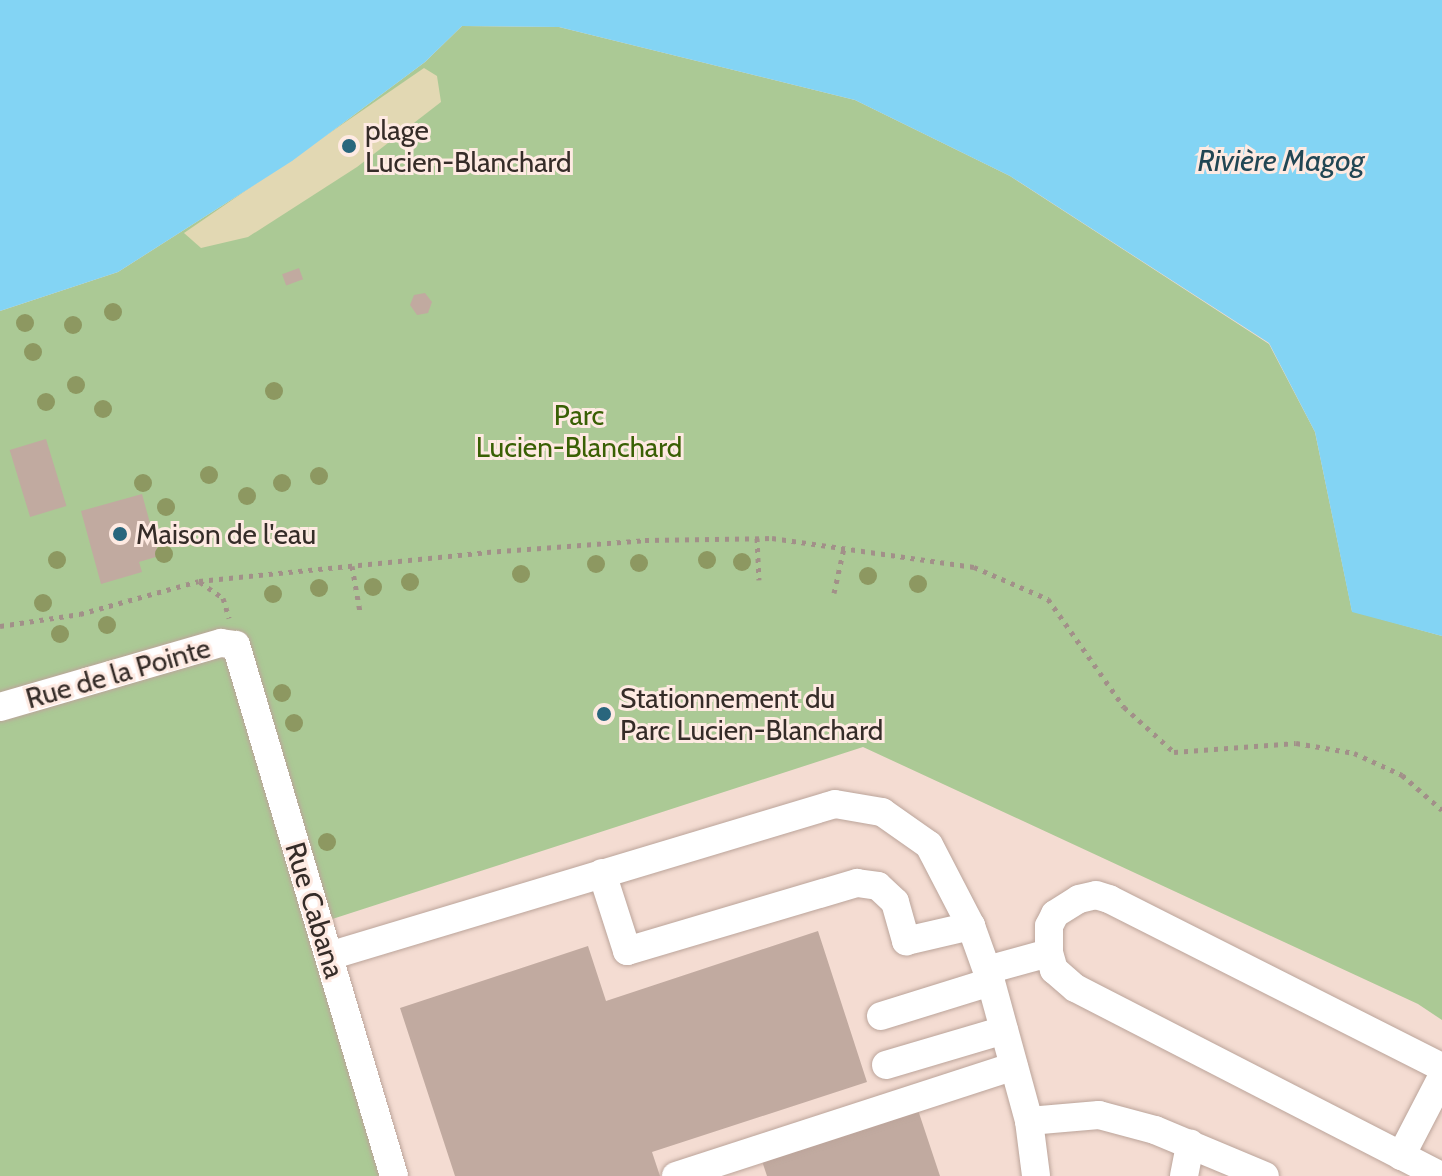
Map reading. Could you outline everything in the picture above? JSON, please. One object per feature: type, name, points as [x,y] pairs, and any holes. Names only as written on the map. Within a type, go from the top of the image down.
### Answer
[{"type":"street","name":"Rue de la Pointe","points":[[0,707],[221,643],[236,645]]},
{"type":"street","name":"Rue Cabana","points":[[236,645],[394,1176]]},
{"type":"street","points":[[329,956],[835,804],[882,812],[929,845],[971,926],[989,976],[1029,1121],[1036,1176]]},
{"type":"street","points":[[602,873],[627,951],[857,883],[878,886],[895,902],[906,941],[971,926]]},
{"type":"street","points":[[1441,1176],[1075,988],[1054,970],[1049,953],[1049,926],[1055,914],[1079,899],[1096,895],[1442,1067]]},
{"type":"street","points":[[881,1016],[1049,953]]},
{"type":"street","points":[[886,1065],[1004,1030]]},
{"type":"street","points":[[676,1176],[1014,1066]]},
{"type":"street","points":[[1401,1156],[1442,1077]]},
{"type":"street","points":[[1029,1121],[1099,1115],[1190,1144],[1265,1176]]},
{"type":"street","points":[[1184,1176],[1190,1144]]},
{"type":"path","points":[[757,538],[759,580]]},
{"type":"path","points":[[0,626],[80,614],[199,581],[352,566],[645,540],[757,538],[844,548],[974,567],[1048,599],[1124,707],[1174,752],[1296,743],[1354,753],[1402,775],[1442,810]]},
{"type":"path","points":[[834,593],[844,548]]},
{"type":"path","points":[[352,566],[360,612]]},
{"type":"path","points":[[199,581],[223,598],[236,645]]},
{"type":"green space","name":"Parc Lucien-Blanchard","points":[[462,26],[559,27],[855,100],[1010,176],[1269,344],[1315,432],[1352,611],[1442,636],[1442,1020],[1418,1004],[863,747],[320,923],[394,1176],[0,1176],[0,311],[118,272],[292,161],[425,62]]},
{"type":"sand","name":"plage Lucien-Blanchard","points":[[424,68],[437,76],[441,102],[357,167],[248,237],[201,248],[184,233]]},
{"type":"water","name":"Rivière Magog","points":[[0,0],[1442,0],[1442,636],[1352,612],[1315,432],[1269,343],[1010,176],[855,100],[559,27],[462,26],[425,62],[292,161],[118,272],[0,311]]},
{"type":"building","points":[[299,268],[303,279],[286,285],[282,274]]},
{"type":"building","points":[[425,293],[432,302],[428,313],[417,315],[410,305],[414,295]]},
{"type":"building","points":[[46,439],[66,506],[30,517],[10,450]]},
{"type":"building","name":"Maison de l'eau","points":[[142,494],[159,556],[139,562],[142,572],[101,584],[81,511]]},
{"type":"building","points":[[818,931],[867,1082],[652,1152],[660,1176],[455,1176],[400,1008],[588,946],[606,1001]]},
{"type":"building","points":[[917,1107],[940,1176],[767,1176],[761,1158]]},
{"type":"place","name":"plage Lucien-Blanchard","points":[[349,146]]},
{"type":"place","name":"Maison de l'eau","points":[[120,534]]},
{"type":"place","name":"Stationnement du Parc Lucien-Blanchard","points":[[604,714]]}]
